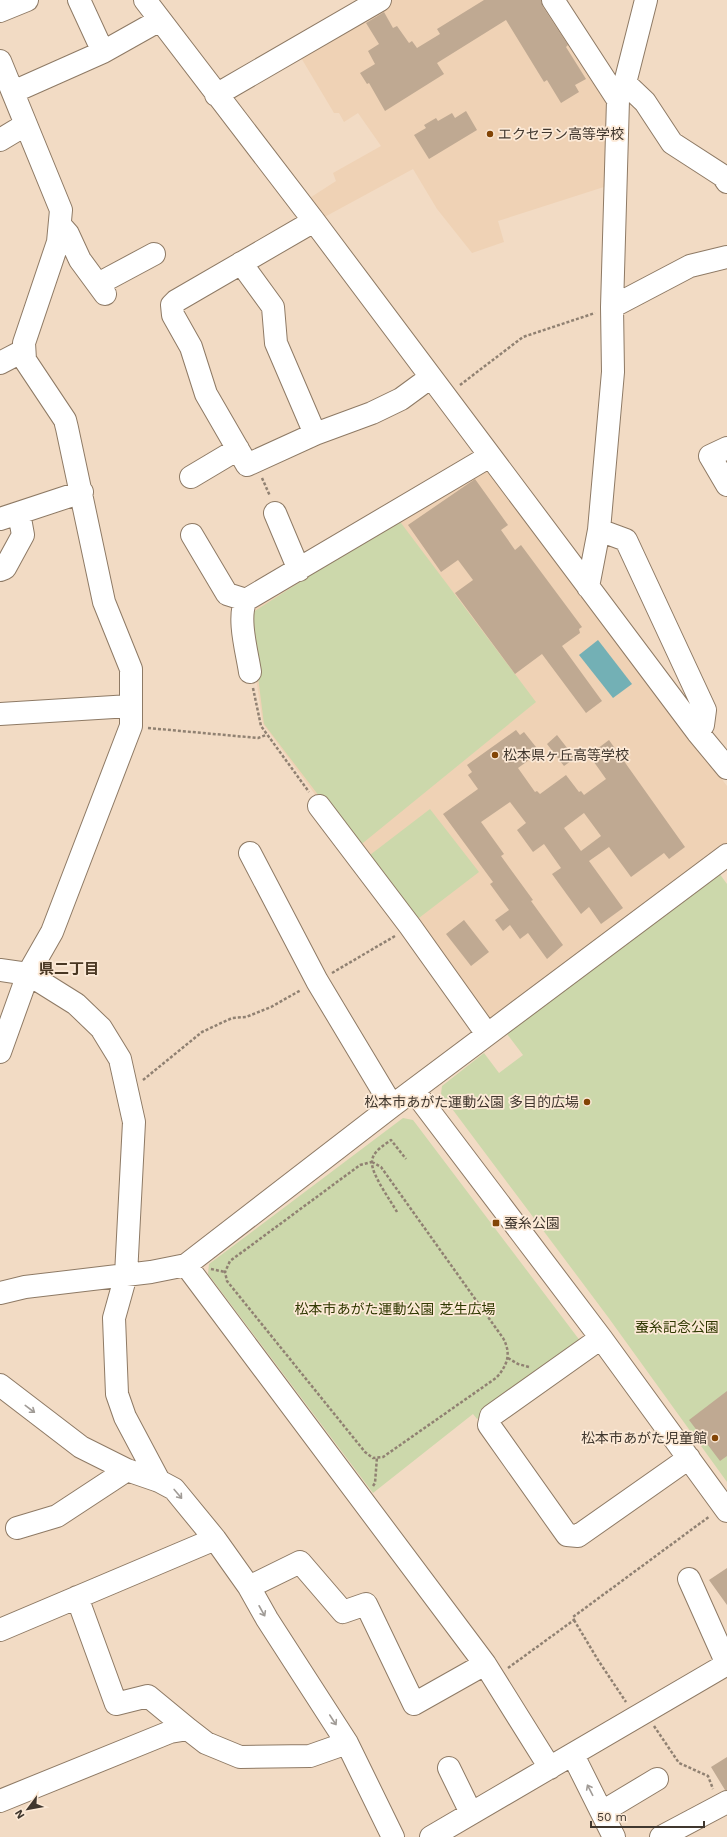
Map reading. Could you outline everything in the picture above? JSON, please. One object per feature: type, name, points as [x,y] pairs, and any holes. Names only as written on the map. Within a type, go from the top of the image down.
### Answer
[{"type":"street","points":[[0,11],[27,0]]},
{"type":"street","points":[[79,0],[103,52]]},
{"type":"street","points":[[145,0],[216,95],[314,221],[588,588],[698,733],[727,768]]},
{"type":"street","points":[[216,95],[380,0]]},
{"type":"street","points":[[553,0],[621,91],[645,102],[672,143],[725,179]]},
{"type":"street","points":[[588,588],[598,530],[613,372],[612,307],[621,91],[646,0]]},
{"type":"street","points":[[13,92],[103,52],[160,20]]},
{"type":"street","points":[[0,61],[61,210],[61,226],[58,242],[24,342],[23,351],[25,360],[65,420],[82,492],[104,602],[131,669],[131,716],[52,932],[28,974],[0,1052]]},
{"type":"street","points":[[0,140],[25,125]]},
{"type":"street","points":[[246,455],[206,394],[191,347],[171,310],[172,305],[176,301],[314,221]]},
{"type":"street","points":[[61,226],[68,234],[80,260],[101,289],[154,254]]},
{"type":"street","points":[[612,307],[690,266],[727,257]]},
{"type":"street","points":[[241,263],[273,307],[276,344],[315,434]]},
{"type":"street","points":[[0,363],[23,351]]},
{"type":"street","points":[[191,477],[246,455],[315,434],[378,410],[401,399],[431,377]]},
{"type":"street","points":[[727,448],[710,456],[727,485]]},
{"type":"street","points":[[250,672],[242,622],[242,607],[246,600],[490,456]]},
{"type":"street","points":[[0,570],[5,568],[23,535],[9,516],[82,492]]},
{"type":"street","points":[[275,513],[299,570]]},
{"type":"street","points":[[598,530],[626,540],[706,710],[703,725],[698,733]]},
{"type":"street","points":[[192,535],[227,594],[246,600]]},
{"type":"street","points":[[0,714],[131,716]]},
{"type":"street","points":[[319,806],[410,926],[487,1034]]},
{"type":"street","points":[[250,853],[317,981],[392,1106]]},
{"type":"street","points":[[0,1293],[25,1287],[171,1269],[186,1265],[487,1034],[727,855]]},
{"type":"street","points":[[0,970],[28,974],[76,1004],[101,1028],[120,1059],[129,1092],[134,1122],[126,1275],[114,1318],[117,1394],[125,1416],[159,1481]]},
{"type":"street","points":[[414,1091],[601,1338],[689,1458],[719,1513]]},
{"type":"street","points":[[186,1265],[485,1664],[550,1768]]},
{"type":"street","points":[[601,1338],[491,1416],[489,1425],[567,1535],[578,1536],[689,1458]]},
{"type":"street","points":[[0,1385],[81,1447],[127,1470],[159,1481],[174,1489],[215,1539],[249,1587],[267,1620],[347,1743],[393,1837]]},
{"type":"street","points":[[17,1528],[57,1516],[127,1470]]},
{"type":"street","points":[[0,1630],[215,1539]]},
{"type":"street","points":[[249,1587],[300,1562],[343,1612],[366,1604],[414,1704],[485,1664]]},
{"type":"street","points":[[431,1837],[727,1664],[688,1579]]},
{"type":"street","points":[[77,1597],[116,1704],[148,1696],[206,1743],[240,1757],[310,1756],[347,1743]]},
{"type":"street","points":[[0,1801],[170,1732],[188,1728]]},
{"type":"street","points":[[573,1755],[614,1837]]},
{"type":"street","points":[[449,1768],[471,1813]]},
{"type":"street","points":[[602,1812],[657,1779]]},
{"type":"street","points":[[661,1837],[723,1805]]},
{"type":"path","points":[[445,397],[523,337],[612,307]]},
{"type":"path","points":[[246,455],[275,508],[275,513]]},
{"type":"path","points":[[250,672],[261,726],[266,735],[319,806]]},
{"type":"path","points":[[131,716],[258,738],[266,735]]},
{"type":"path","points":[[129,1092],[161,1064],[202,1032],[232,1018],[246,1017],[271,1007],[410,926]]},
{"type":"path","points":[[397,1212],[373,1171],[372,1162],[374,1154],[391,1140],[406,1158]]},
{"type":"path","points":[[372,1162],[381,1167],[503,1338],[509,1352],[503,1370],[496,1378],[383,1457],[373,1458],[365,1452],[227,1281],[225,1272],[230,1261],[360,1165],[372,1162]]},
{"type":"path","points":[[208,1269],[225,1272]]},
{"type":"path","points":[[375,1483],[377,1457]]},
{"type":"path","points":[[505,1670],[574,1620],[573,1617],[719,1513]]},
{"type":"path","points":[[574,1620],[624,1699],[657,1729],[679,1763],[708,1776],[723,1805]]},
{"type":"shaded area","name":"エクセラン高等学校","points":[[384,0],[549,0],[608,94],[607,186],[498,221],[504,242],[472,253],[437,209],[413,169],[319,220],[305,201],[336,181],[333,173],[381,146],[358,113],[344,122],[339,113],[334,113],[297,51]]},
{"type":"shaded area","name":"松本県ヶ丘高等学校","points":[[489,466],[727,786],[727,843],[484,1023],[263,724],[246,613]]},
{"type":"green space","points":[[398,519],[536,702],[358,847],[264,724],[250,614]]},
{"type":"green space","points":[[430,809],[479,872],[415,921],[366,858]]},
{"type":"green space","name":"松本市あがた運動公園 多目的広場","points":[[719,873],[727,884],[727,1482],[608,1317],[441,1094],[442,1086],[484,1053],[499,1073],[523,1055],[507,1034],[544,1003]]},
{"type":"green space","name":"松本市あがた運動公園 芝生広場","points":[[403,1118],[413,1120],[584,1346],[477,1419],[473,1414],[373,1493],[208,1274],[209,1264]]},
{"type":"water","points":[[598,640],[632,684],[613,698],[579,655]]},
{"type":"building","points":[[484,0],[541,0],[543,7],[568,45],[566,47],[586,79],[575,85],[579,92],[561,103],[547,80],[544,82],[506,20],[437,63],[444,74],[385,111],[369,83],[367,84],[360,73],[375,64],[368,51],[379,44],[366,23],[384,12],[393,28],[397,26],[409,43],[412,41],[417,48],[440,34],[437,29]]},
{"type":"building","points":[[466,111],[477,130],[429,159],[414,135],[426,128],[424,125],[436,118],[438,121],[452,113],[455,118]]},
{"type":"building","points":[[475,479],[508,525],[501,530],[515,550],[521,545],[582,627],[579,629],[580,633],[562,646],[602,701],[586,713],[542,654],[515,674],[455,593],[473,580],[458,560],[441,572],[408,525]]},
{"type":"building","points":[[516,730],[520,735],[524,732],[540,752],[518,768],[535,792],[537,791],[540,794],[566,775],[579,792],[581,791],[584,795],[606,779],[589,755],[609,740],[685,847],[669,859],[664,853],[631,877],[609,847],[589,861],[623,908],[601,924],[589,907],[581,914],[552,874],[561,868],[544,844],[533,852],[517,830],[526,823],[510,802],[481,822],[504,854],[501,856],[533,900],[531,901],[563,945],[547,959],[528,933],[520,939],[510,925],[503,931],[495,920],[509,910],[490,884],[493,882],[443,814],[478,789],[468,775],[472,772],[467,765]],"holes":[[[584,813],[601,836],[581,851],[564,828]]]},
{"type":"building","points":[[557,735],[575,758],[564,766],[547,744]]},
{"type":"building","points":[[464,920],[489,952],[471,966],[446,934]]},
{"type":"building","name":"松本市あがた児童館","points":[[727,1391],[727,1456],[720,1461],[689,1420]]},
{"type":"building","points":[[727,1568],[727,1605],[709,1580]]},
{"type":"building","points":[[727,1757],[727,1790],[725,1790],[711,1767]]},
{"type":"place","name":"エクセラン高等学校","points":[[490,134]]},
{"type":"place","name":"松本県ヶ丘高等学校","points":[[495,755]]},
{"type":"place","name":"松本市あがた運動公園 多目的広場","points":[[587,1102]]},
{"type":"place","name":"蚕糸公園","points":[[496,1223]]},
{"type":"place","name":"松本市あがた児童館","points":[[715,1438]]},
{"type":"district","name":"県二丁目","points":[[69,969]]},
{"type":"park label","name":"蚕糸記念公園","points":[[677,1327]]}]
